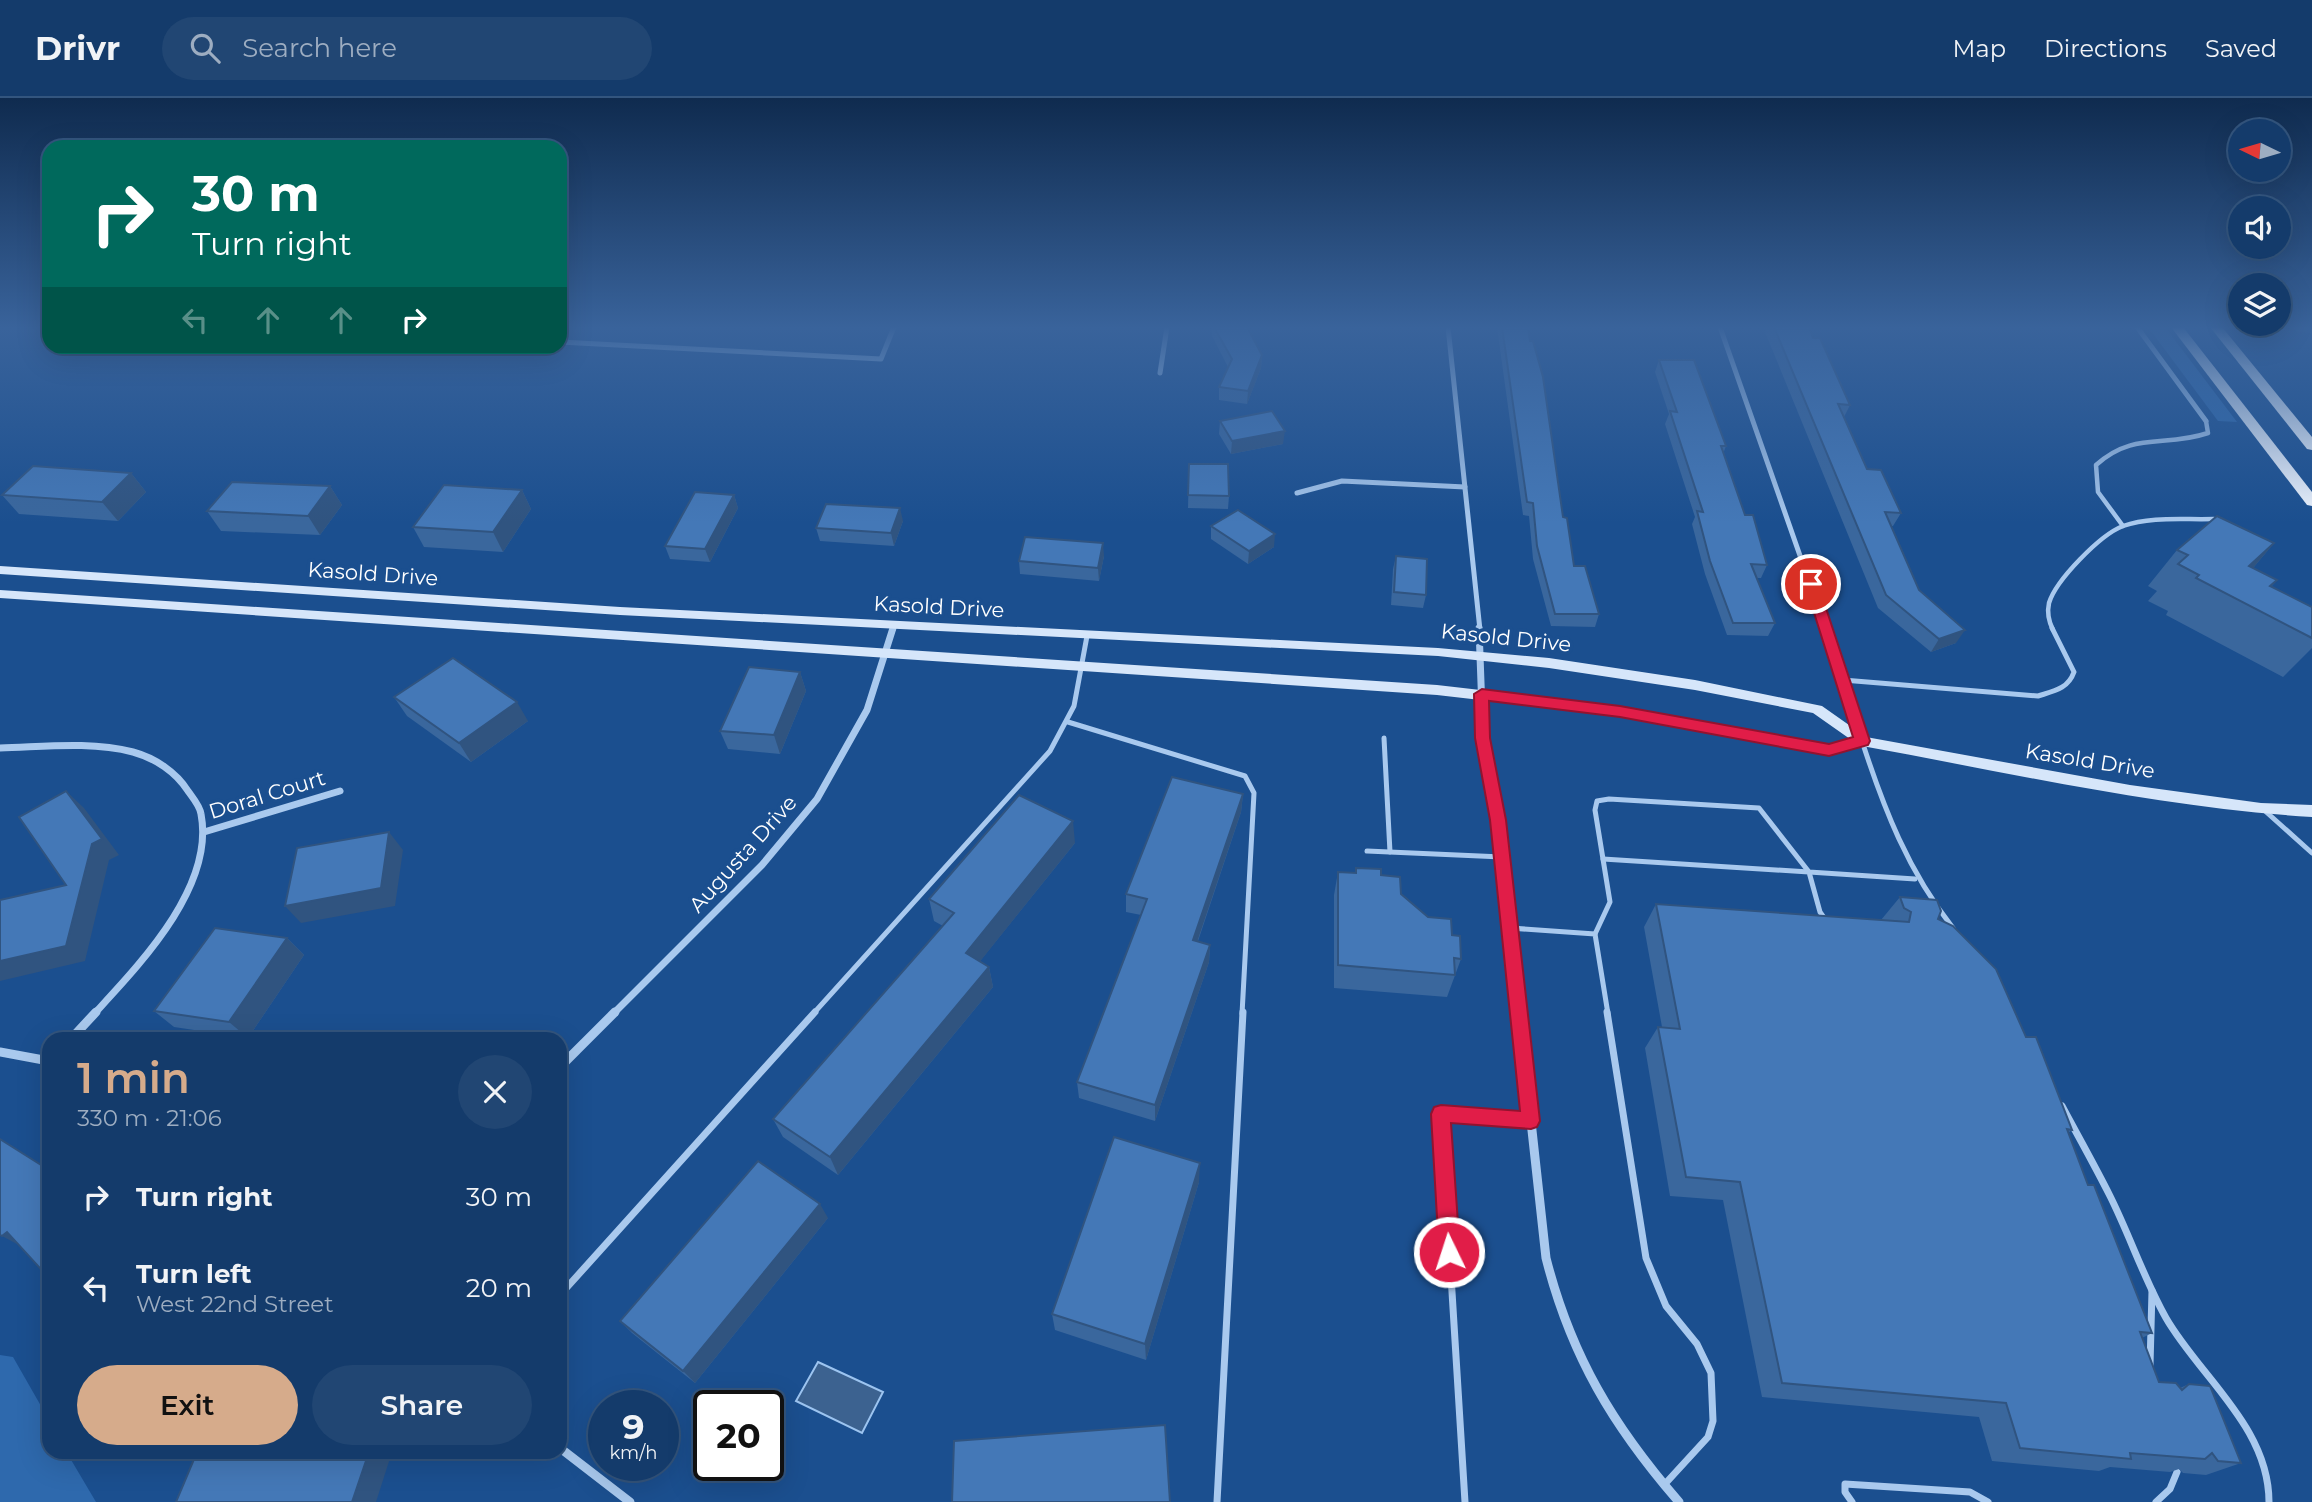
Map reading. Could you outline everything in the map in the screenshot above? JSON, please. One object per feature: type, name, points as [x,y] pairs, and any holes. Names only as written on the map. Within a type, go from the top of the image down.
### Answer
[{"type":"main road","points":[[2228,393],[2312,502]]},
{"type":"main road","points":[[2269,393],[2312,446]]},
{"type":"main road","name":"Kasold Drive","points":[[0,570],[894,626],[1481,656],[1616,672],[1817,709],[1862,741],[2063,779],[2261,808],[2312,811]]},
{"type":"main road","name":"Kasold Drive","points":[[0,594],[1482,694],[1633,713],[1829,750],[1862,741]]},
{"type":"street","points":[[1455,393],[1481,656],[1483,738],[1502,857],[1546,1258],[1556,1306],[1572,1347],[1591,1382],[1615,1422],[1679,1502]]},
{"type":"street","points":[[1743,393],[1862,741]]},
{"type":"street","points":[[2185,393],[2206,421]]},
{"type":"street","points":[[1297,493],[1342,481],[1465,487]]},
{"type":"street","name":"Augusta Drive","points":[[567,1061],[738,890],[817,799],[854,737],[894,626]]},
{"type":"street","points":[[0,748],[93,747],[124,750],[169,768],[190,788],[199,805],[204,832],[199,864],[188,895],[128,975],[77,1032]]},
{"type":"street","name":"Doral Court","points":[[204,832],[340,792]]},
{"type":"street","points":[[0,1052],[42,1060]]},
{"type":"street","points":[[567,1453],[630,1502]]},
{"type":"lane","points":[[2123,526],[2103,503],[2093,482],[2096,465],[2114,450],[2146,442],[2196,438],[2208,432],[2206,421]]},
{"type":"lane","points":[[1843,680],[2038,696],[2058,692],[2069,684],[2073,672],[2068,651],[2051,628],[2048,612],[2050,599],[2093,545],[2123,526],[2214,519]]},
{"type":"lane","points":[[567,1288],[1050,751],[1068,722],[1087,636]]},
{"type":"lane","points":[[1068,722],[1233,770],[1245,776],[1254,793],[1217,1502]]},
{"type":"lane","points":[[1384,738],[1390,852]]},
{"type":"lane","points":[[1862,741],[1894,838],[1915,879],[1956,932]]},
{"type":"lane","points":[[1664,1485],[1708,1437],[1713,1421],[1711,1373],[1697,1344],[1666,1306],[1646,1258],[1595,934],[1610,902],[1595,810],[1597,801],[1759,808],[1809,872],[1820,912],[1833,927]]},
{"type":"lane","points":[[2261,808],[2312,853]]},
{"type":"lane","points":[[1367,850],[1502,857]]},
{"type":"lane","points":[[1603,859],[1915,879]]},
{"type":"lane","points":[[1510,928],[1595,934]]},
{"type":"lane","points":[[2059,1100],[2110,1196],[2167,1320],[2226,1395],[2245,1427],[2269,1482],[2269,1502]]},
{"type":"lane","points":[[1465,1502],[1441,1114],[1531,1121]]},
{"type":"lane","points":[[2150,1374],[2152,1288]]},
{"type":"lane","points":[[2157,1502],[2170,1489],[2178,1472]]},
{"type":"lane","points":[[1852,1502],[1845,1492],[1845,1484],[1970,1492],[1988,1502]]},
{"type":"shaded area","points":[[2197,393],[2215,393],[2237,422],[2218,421]]},
{"type":"shaded area","points":[[0,1355],[13,1357],[42,1408],[42,1459],[71,1459],[96,1502],[0,1502]]},
{"type":"shaded area","points":[[818,1362],[883,1392],[862,1433],[796,1401]]},
{"type":"building","points":[[1511,393],[1545,393],[1563,517],[1567,518],[1574,566],[1585,566],[1599,614],[1555,614],[1537,546],[1533,503],[1527,502]]},
{"type":"building","points":[[1670,393],[1706,393],[1726,446],[1721,446],[1745,515],[1753,515],[1767,565],[1751,564],[1775,623],[1733,623],[1710,561],[1697,511],[1703,512],[1670,411],[1677,412]]},
{"type":"building","points":[[1801,393],[1844,393],[1850,405],[1838,404],[1867,469],[1881,470],[1901,513],[1885,512],[1919,590],[1965,630],[1939,639],[1886,595]]},
{"type":"building","points":[[1272,411],[1285,431],[1232,441],[1220,421]]},
{"type":"building","points":[[1189,464],[1228,464],[1229,496],[1188,495]]},
{"type":"building","points":[[33,466],[131,473],[102,502],[2,495]]},
{"type":"building","points":[[232,482],[330,486],[308,516],[207,511]]},
{"type":"building","points":[[444,485],[522,490],[493,532],[413,527]]},
{"type":"building","points":[[695,492],[734,495],[705,549],[665,546]]},
{"type":"building","points":[[826,504],[900,508],[891,533],[816,528]]},
{"type":"building","points":[[1238,510],[1275,534],[1249,551],[1211,526]]},
{"type":"building","points":[[2217,516],[2274,543],[2249,566],[2277,580],[2270,586],[2312,607],[2312,638],[2196,578],[2199,575],[2178,564],[2188,555],[2177,550]]},
{"type":"building","points":[[1025,537],[1103,543],[1098,568],[1019,561]]},
{"type":"building","points":[[1396,556],[1427,559],[1426,595],[1394,592]]},
{"type":"building","points":[[453,658],[517,702],[459,743],[394,697]]},
{"type":"building","points":[[749,667],[800,672],[774,735],[720,731]]},
{"type":"building","points":[[1172,777],[1243,794],[1193,940],[1210,945],[1155,1105],[1077,1082],[1147,899],[1126,894]]},
{"type":"building","points":[[66,791],[102,839],[92,844],[66,946],[0,961],[0,900],[66,885],[19,817]]},
{"type":"building","points":[[1019,795],[1073,821],[966,953],[989,967],[830,1157],[773,1119],[954,913],[929,899]]},
{"type":"building","points":[[389,832],[381,888],[285,906],[297,848]]},
{"type":"building","points":[[1356,868],[1381,869],[1381,875],[1400,877],[1401,894],[1428,917],[1451,919],[1452,935],[1460,936],[1461,959],[1454,958],[1455,975],[1338,965],[1338,872],[1356,873]]},
{"type":"building","points":[[1900,897],[1937,900],[1941,911],[1938,919],[1953,926],[1996,969],[2026,1037],[2036,1037],[2072,1130],[2067,1129],[2088,1185],[2094,1185],[2152,1333],[2140,1332],[2159,1382],[2176,1383],[2182,1390],[2189,1384],[2210,1386],[2241,1463],[2218,1461],[2212,1453],[2205,1459],[2130,1453],[2131,1459],[2020,1448],[2006,1403],[1782,1383],[1740,1182],[1686,1177],[1658,1027],[1680,1029],[1656,904],[1909,922],[1911,912],[1904,908]]},
{"type":"building","points":[[215,928],[287,938],[229,1022],[154,1011]]},
{"type":"building","points":[[1114,1137],[1200,1163],[1145,1344],[1052,1314]]},
{"type":"building","points":[[0,1139],[42,1166],[42,1270],[7,1232],[0,1235]]},
{"type":"building","points":[[758,1161],[820,1204],[683,1371],[620,1321]]},
{"type":"building","points":[[1165,1425],[1170,1502],[952,1502],[954,1441]]},
{"type":"building","points":[[194,1459],[367,1459],[352,1502],[176,1502]]},
{"type":"route","points":[[1449,1252],[1441,1114],[1531,1121],[1498,820],[1483,738],[1482,694],[1620,711],[1829,750],[1862,741],[1811,584]]}]
